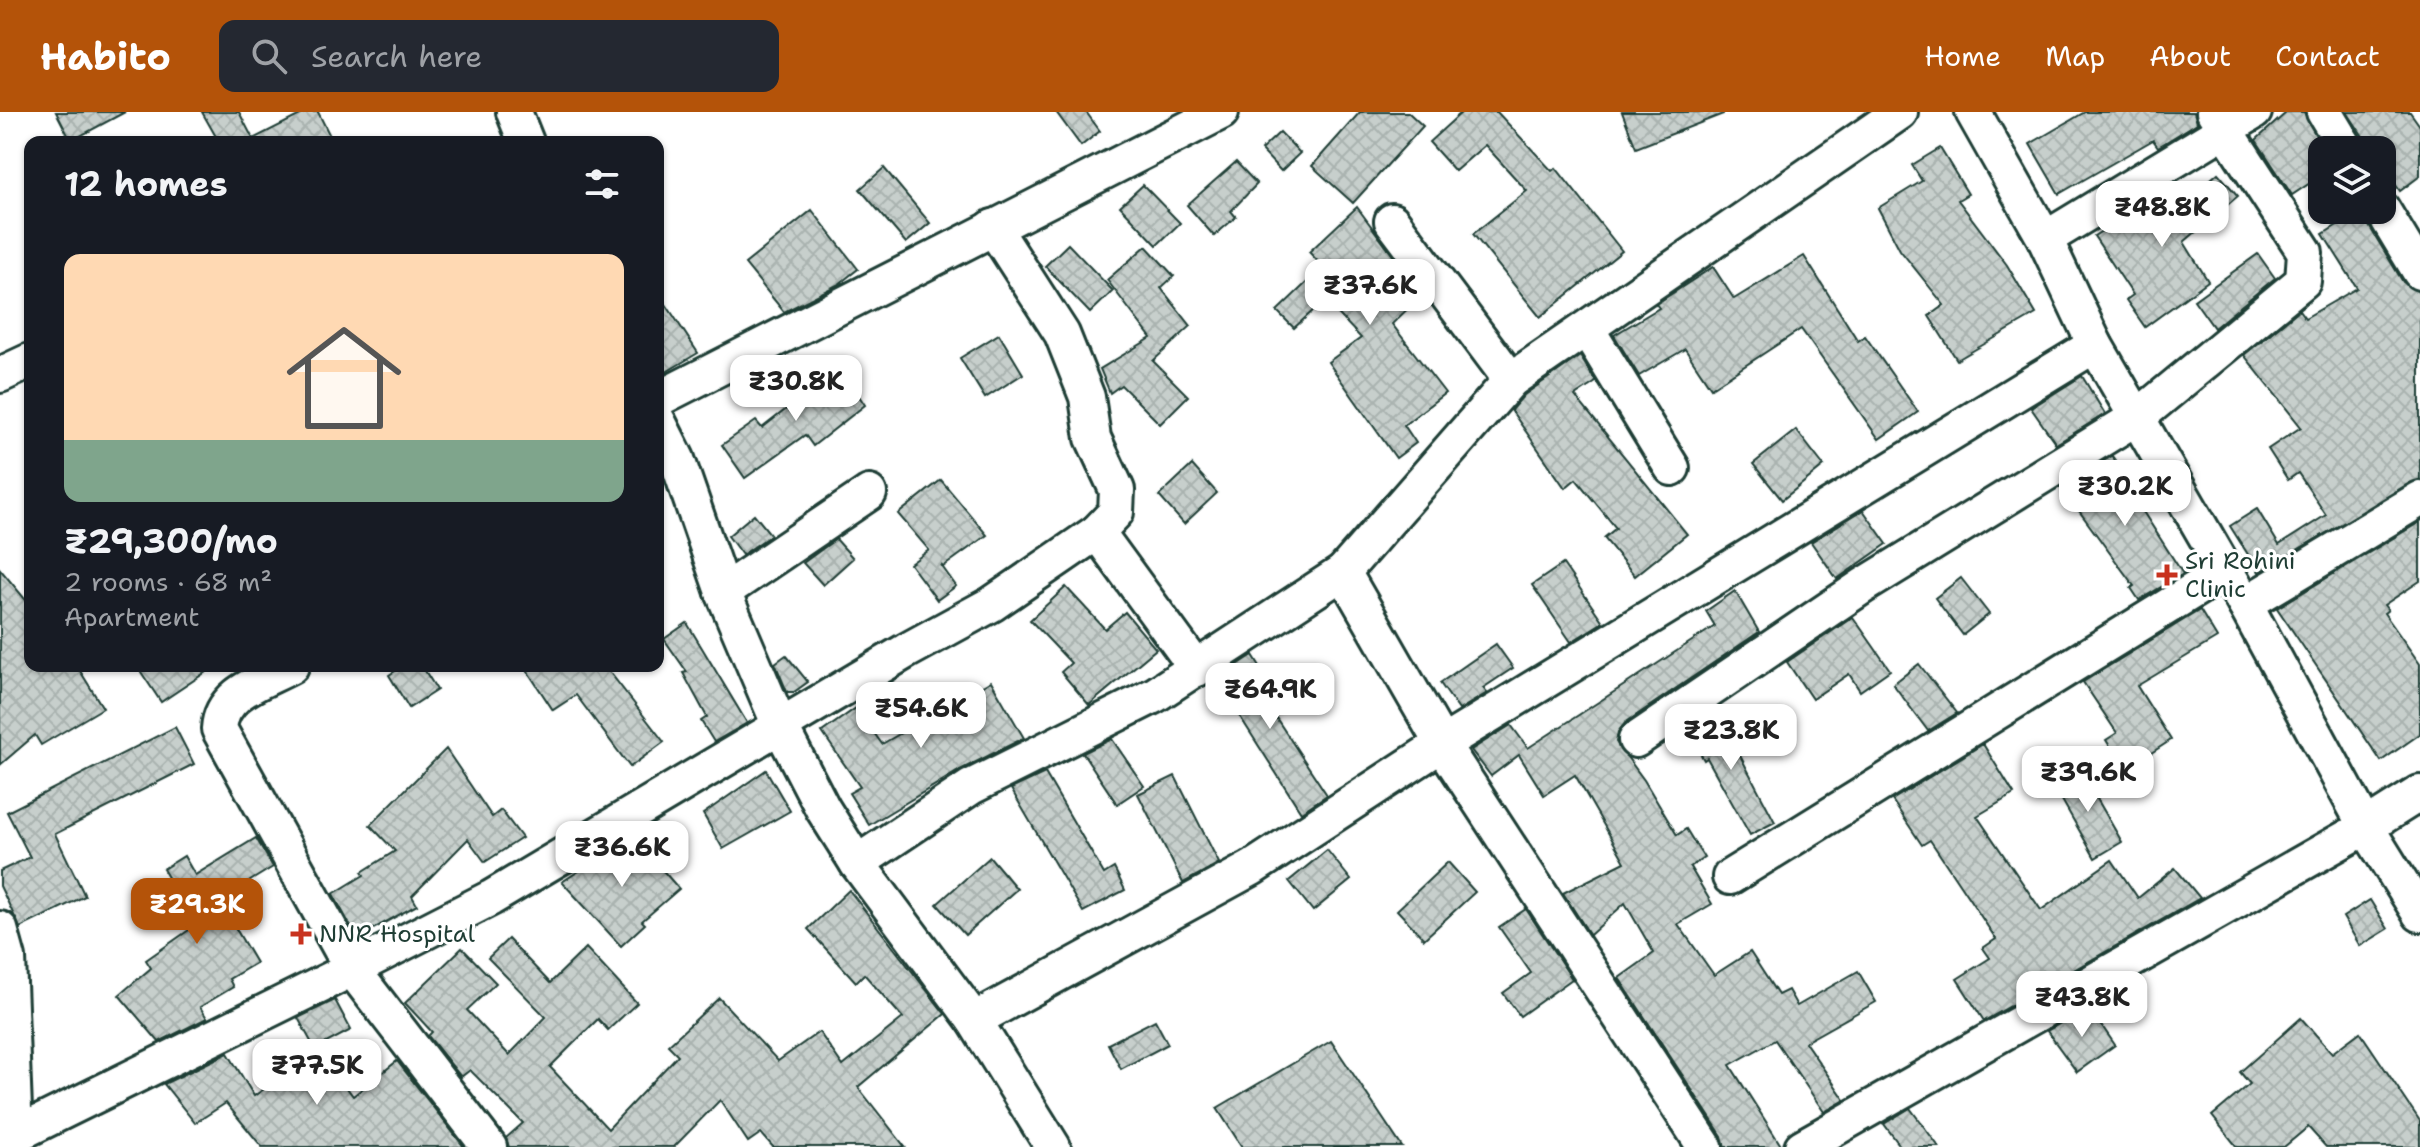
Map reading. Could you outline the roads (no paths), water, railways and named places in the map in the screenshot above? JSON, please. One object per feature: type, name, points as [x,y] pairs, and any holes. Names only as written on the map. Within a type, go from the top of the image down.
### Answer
[{"type":"street","points":[[514,112],[524,136]]},
{"type":"street","points":[[664,396],[1221,112]]},
{"type":"street","points":[[857,863],[971,787],[1155,695],[1343,572],[1511,380],[1900,112]]},
{"type":"street","points":[[1973,112],[2045,239],[2095,345],[2139,416],[2245,604],[2366,827],[2420,914]]},
{"type":"street","points":[[2045,239],[2220,121],[2254,112]]},
{"type":"street","points":[[2324,112],[2339,136]]},
{"type":"street","points":[[1636,740],[1863,586],[2139,416],[2303,281],[2305,252],[2220,121]]},
{"type":"street","points":[[1392,221],[1511,380]]},
{"type":"street","points":[[2391,224],[2420,272]]},
{"type":"street","points":[[0,929],[8,958],[8,1141],[491,898],[992,604],[1097,532],[1116,512],[1117,490],[1093,438],[1087,397],[1062,334],[993,227]]},
{"type":"street","points":[[1587,329],[1672,468]]},
{"type":"street","points":[[974,1020],[1252,868],[1442,744],[2095,345]]},
{"type":"street","points":[[0,375],[24,364]]},
{"type":"street","points":[[664,433],[677,459],[723,592],[780,726],[823,809],[857,863],[974,1020],[1053,1147]]},
{"type":"street","points":[[723,592],[869,493]]},
{"type":"street","points":[[2245,604],[2420,499]]},
{"type":"street","points":[[1097,532],[1197,669]]},
{"type":"street","points":[[1730,877],[2225,571]]},
{"type":"street","points":[[1343,572],[1442,744],[1705,1147]]},
{"type":"street","points":[[280,672],[228,700],[220,713],[219,729],[352,969],[483,1145]]},
{"type":"street","points":[[1802,1147],[2366,827],[2420,793]]},
{"type":"place","name":"Sri Rohini Clinic","points":[[2167,575]]},
{"type":"place","name":"NNR Hospital","points":[[301,934]]}]
